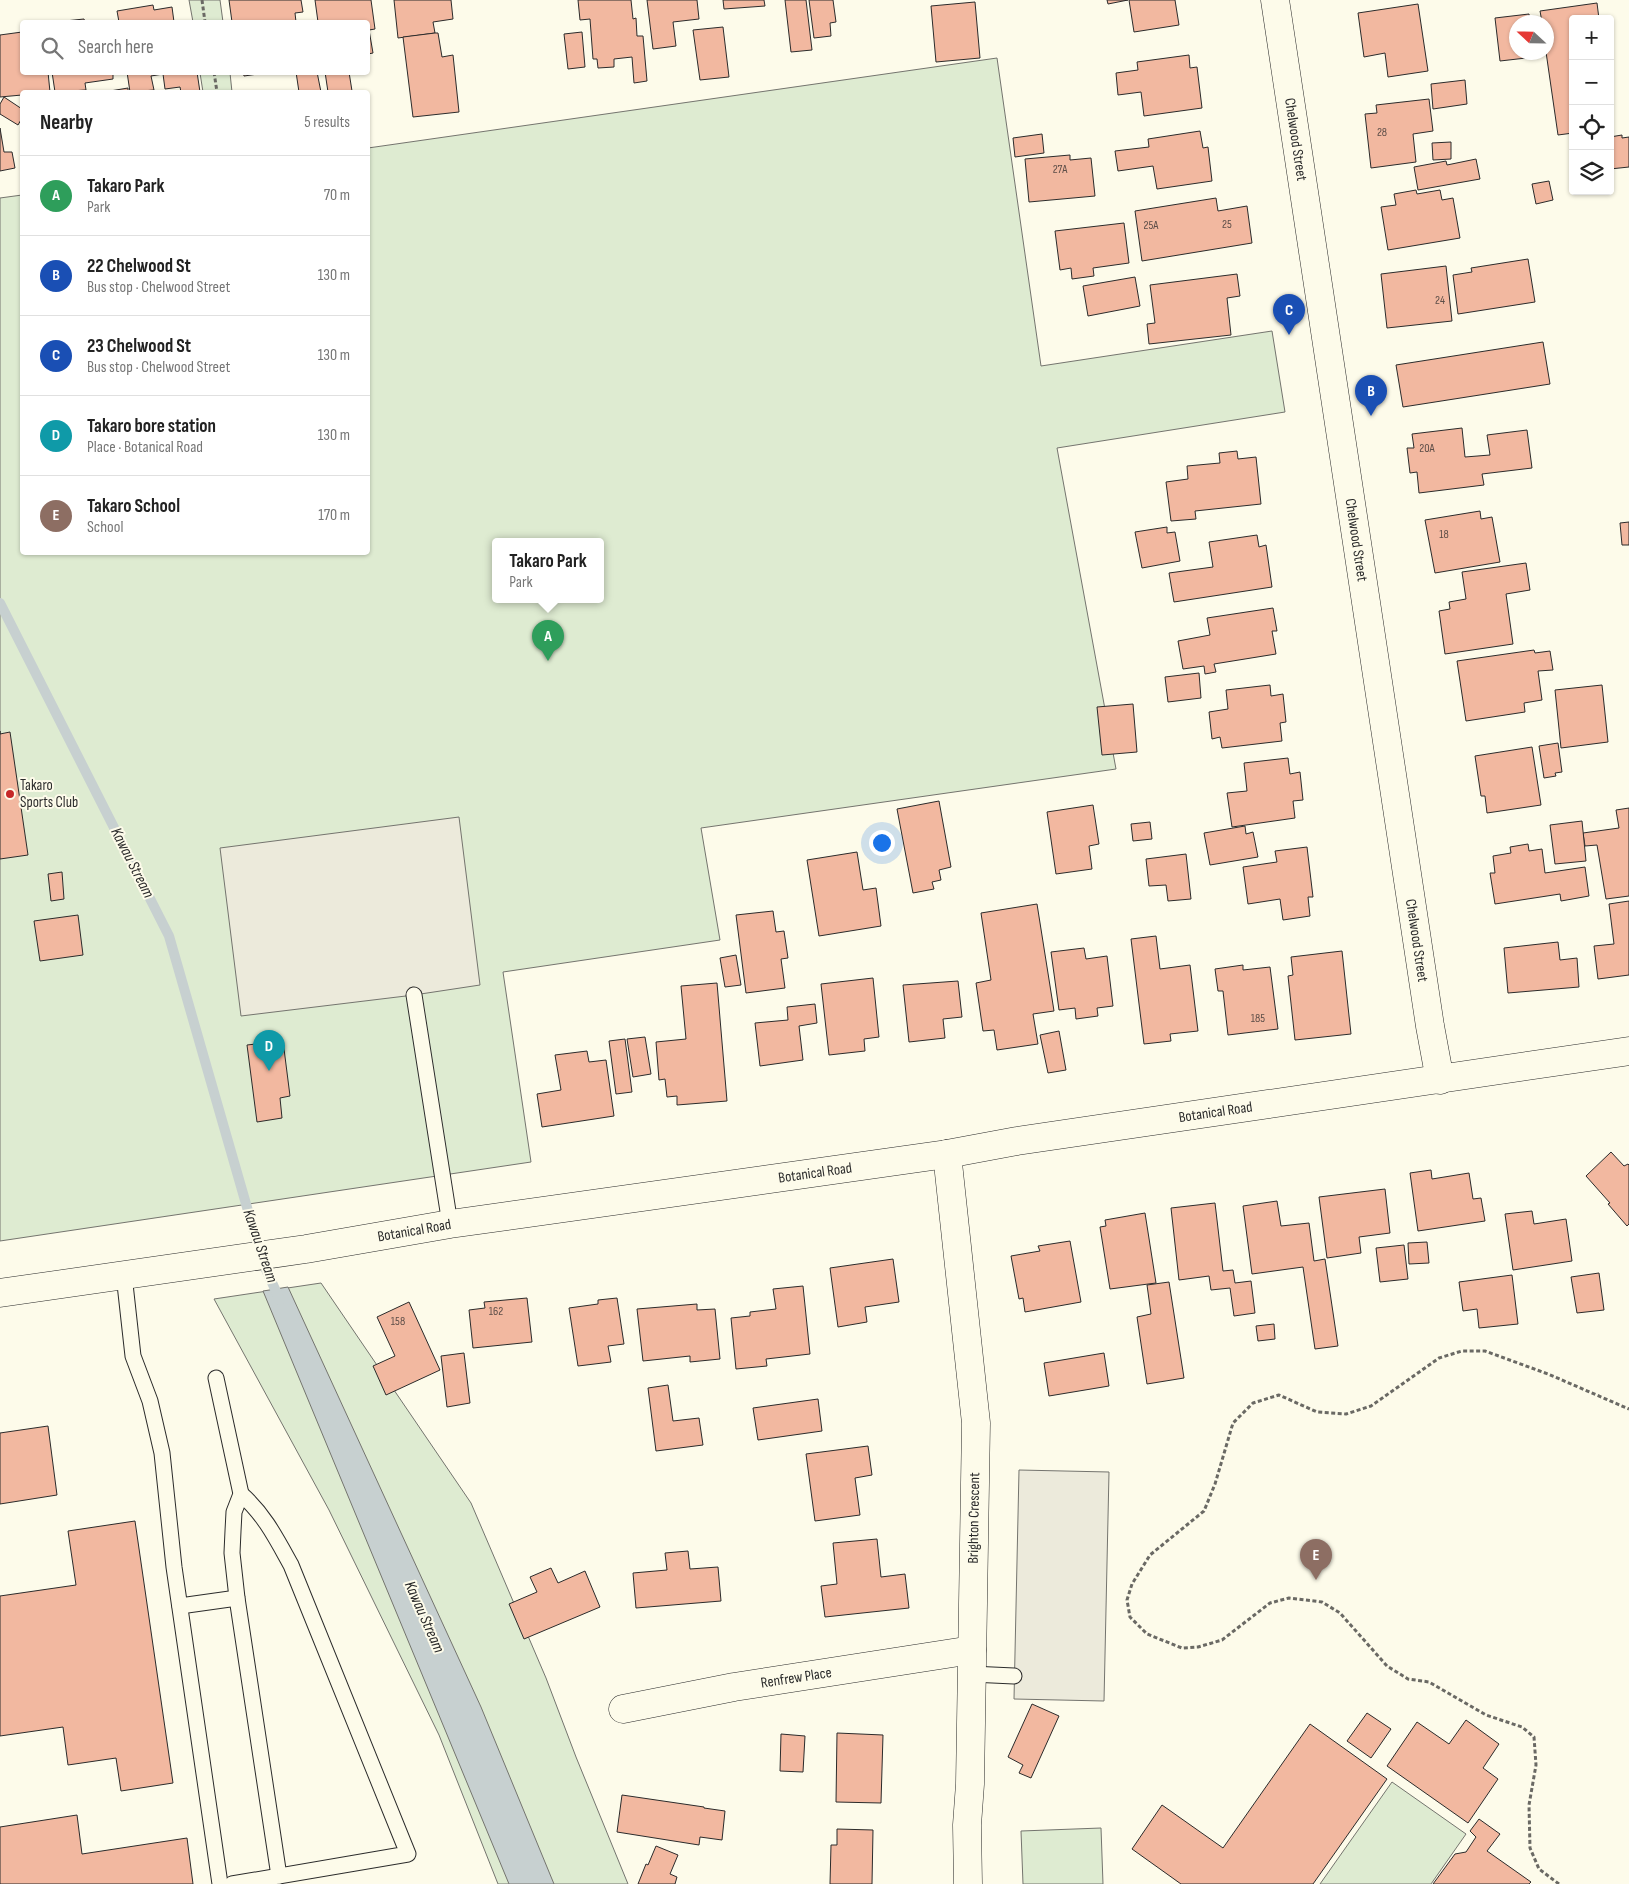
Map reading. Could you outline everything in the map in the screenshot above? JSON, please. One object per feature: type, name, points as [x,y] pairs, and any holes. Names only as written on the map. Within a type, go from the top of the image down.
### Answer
[{"type":"street","name":"Chelwood Street","points":[[1274,0],[1430,1026],[1440,1080]]},
{"type":"street","name":"Botanical Road","points":[[0,1293],[306,1249],[450,1224],[947,1154],[1017,1140],[1629,1052]]},
{"type":"street","name":"Brighton Crescent","points":[[947,1154],[976,1423],[970,1784],[967,1825],[968,1884]]},
{"type":"street","name":"Renfrew Place","points":[[623,1709],[734,1687],[971,1662]]},
{"type":"lane","points":[[414,995],[450,1224]]},
{"type":"lane","points":[[124,1275],[133,1356],[150,1401],[162,1453],[180,1606],[220,1884]]},
{"type":"lane","points":[[216,1378],[241,1494],[234,1512],[232,1553],[237,1598],[279,1876]]},
{"type":"lane","points":[[232,1884],[408,1854],[290,1565],[270,1525],[256,1507],[241,1494]]},
{"type":"lane","points":[[180,1606],[237,1598]]},
{"type":"lane","points":[[971,1662],[1014,1676]]},
{"type":"path","points":[[202,0],[206,20]]},
{"type":"path","points":[[214,75],[217,90]]},
{"type":"path","points":[[1559,1884],[1539,1869],[1530,1848],[1529,1805],[1536,1765],[1534,1737],[1522,1726],[1486,1714],[1429,1682],[1408,1679],[1387,1666],[1340,1613],[1322,1602],[1289,1598],[1270,1603],[1222,1640],[1198,1647],[1182,1648],[1147,1634],[1130,1617],[1127,1600],[1132,1584],[1150,1555],[1204,1511],[1215,1484],[1233,1423],[1252,1403],[1278,1395],[1317,1412],[1346,1414],[1371,1406],[1439,1358],[1462,1351],[1485,1351],[1548,1374],[1629,1409]]},
{"type":"green space","points":[[189,0],[220,0],[223,20],[193,20]]},
{"type":"green space","points":[[997,58],[1041,366],[1272,331],[1285,412],[1057,448],[1116,769],[701,828],[720,940],[503,972],[531,1162],[0,1241],[0,198],[20,195],[20,555],[370,555],[370,148]]},
{"type":"green space","points":[[200,75],[230,75],[232,90],[203,90]]},
{"type":"green space","points":[[321,1283],[471,1503],[546,1678],[628,1884],[498,1884],[439,1735],[329,1510],[214,1299]]},
{"type":"green space","points":[[1392,1782],[1466,1834],[1431,1884],[1320,1884]]},
{"type":"green space","points":[[1101,1828],[1103,1884],[1023,1884],[1021,1831]]},
{"type":"shaded area","points":[[459,817],[480,985],[241,1016],[220,848]]},
{"type":"shaded area","points":[[1019,1470],[1109,1472],[1104,1701],[1014,1699]]},
{"type":"water","points":[[288,1287],[481,1707],[554,1884],[509,1884],[263,1291]]},
{"type":"building","points":[[229,0],[301,0],[303,12],[295,13],[296,20],[232,20]]},
{"type":"building","points":[[315,0],[371,0],[375,29],[370,30],[370,20],[318,20]]},
{"type":"building","points":[[394,0],[451,0],[453,19],[433,22],[435,33],[398,38]]},
{"type":"building","points":[[578,0],[631,0],[633,19],[636,18],[637,36],[643,36],[647,81],[634,83],[632,57],[614,59],[614,67],[598,68],[597,59],[593,59],[590,19],[580,20]]},
{"type":"building","points":[[647,0],[697,0],[699,19],[673,22],[676,46],[653,49]]},
{"type":"building","points":[[723,0],[764,0],[765,6],[724,9]]},
{"type":"building","points":[[785,0],[806,0],[812,50],[791,52]]},
{"type":"building","points":[[809,0],[833,0],[836,22],[830,23],[831,36],[814,38]]},
{"type":"building","points":[[1107,0],[1128,0],[1108,4]]},
{"type":"building","points":[[1129,0],[1175,0],[1179,25],[1134,32]]},
{"type":"building","points":[[975,2],[980,58],[936,62],[931,6]]},
{"type":"building","points":[[1597,3],[1598,15],[1569,15],[1569,134],[1558,135],[1547,60],[1554,60],[1554,15],[1541,15],[1540,11]]},
{"type":"building","points":[[1418,4],[1428,71],[1388,77],[1385,53],[1364,57],[1358,13]]},
{"type":"building","points":[[153,5],[154,10],[172,7],[174,20],[119,20],[117,11]]},
{"type":"building","points":[[1509,16],[1509,60],[1500,61],[1495,18]]},
{"type":"building","points":[[723,27],[729,77],[700,80],[693,30]]},
{"type":"building","points":[[20,32],[20,75],[48,75],[50,90],[20,90],[20,95],[0,97],[0,35]]},
{"type":"building","points":[[582,32],[585,67],[568,69],[564,34]]},
{"type":"building","points":[[438,33],[442,57],[453,55],[459,112],[413,117],[403,37]]},
{"type":"building","points":[[370,36],[373,53],[370,54]]},
{"type":"building","points":[[1189,55],[1190,68],[1197,67],[1202,108],[1144,116],[1141,92],[1118,95],[1116,73],[1138,70],[1137,62]]},
{"type":"building","points":[[52,75],[113,75],[113,79],[85,83],[86,90],[55,90]]},
{"type":"building","points":[[127,75],[157,75],[151,76],[154,90],[130,90]]},
{"type":"building","points":[[163,75],[197,75],[200,90],[181,90],[180,87],[165,89]]},
{"type":"building","points":[[296,75],[318,75],[321,90],[299,90]]},
{"type":"building","points":[[325,75],[349,75],[352,90],[328,90]]},
{"type":"building","points":[[1465,80],[1467,104],[1433,109],[1431,84]]},
{"type":"building","points":[[4,97],[20,108],[20,122],[18,125],[0,114],[0,104]]},
{"type":"building","points":[[1429,99],[1433,131],[1413,134],[1416,162],[1371,168],[1365,114],[1377,113],[1376,105]]},
{"type":"building","points":[[0,128],[4,152],[12,152],[15,168],[0,171]]},
{"type":"building","points":[[1200,131],[1203,148],[1208,147],[1212,181],[1157,189],[1153,166],[1118,171],[1115,151],[1149,147],[1148,139]]},
{"type":"building","points":[[1042,134],[1044,153],[1015,157],[1013,138]]},
{"type":"building","points":[[1622,135],[1622,138],[1629,137],[1629,167],[1614,169],[1614,136]]},
{"type":"building","points":[[1451,142],[1451,159],[1433,160],[1432,143]]},
{"type":"building","points":[[1070,155],[1070,160],[1091,158],[1095,196],[1029,202],[1025,159]]},
{"type":"building","points":[[1476,159],[1480,179],[1418,190],[1414,167],[1446,161],[1447,165]]},
{"type":"building","points":[[1549,181],[1553,200],[1536,204],[1532,184]]},
{"type":"building","points":[[1416,190],[1417,194],[1440,190],[1442,200],[1453,198],[1460,238],[1388,250],[1381,207],[1396,205],[1394,194]]},
{"type":"building","points":[[1216,198],[1218,211],[1247,206],[1252,243],[1142,261],[1135,211]]},
{"type":"building","points":[[1124,223],[1129,263],[1093,268],[1094,276],[1072,279],[1071,268],[1060,270],[1055,231]]},
{"type":"building","points":[[1528,259],[1535,302],[1458,314],[1453,275],[1472,272],[1471,268]]},
{"type":"building","points":[[1446,266],[1452,321],[1387,328],[1381,274]]},
{"type":"building","points":[[1237,274],[1240,296],[1227,298],[1231,335],[1149,344],[1147,324],[1155,323],[1150,285]]},
{"type":"building","points":[[1135,277],[1140,306],[1088,316],[1083,286]]},
{"type":"building","points":[[1543,342],[1550,384],[1403,407],[1396,365]]},
{"type":"building","points":[[1462,428],[1465,457],[1490,455],[1487,435],[1527,430],[1532,468],[1482,474],[1484,485],[1419,493],[1417,472],[1410,473],[1407,448],[1414,448],[1412,434]]},
{"type":"building","points":[[1237,451],[1238,459],[1256,457],[1261,504],[1195,511],[1196,519],[1171,521],[1166,482],[1188,479],[1187,466],[1220,463],[1219,453]]},
{"type":"building","points":[[1480,511],[1481,519],[1492,517],[1500,562],[1435,573],[1425,520]]},
{"type":"building","points":[[1629,522],[1629,545],[1622,545],[1620,523]]},
{"type":"building","points":[[1167,527],[1167,533],[1175,532],[1180,561],[1142,568],[1135,532]]},
{"type":"building","points":[[1257,535],[1259,547],[1266,545],[1272,587],[1174,602],[1169,573],[1213,567],[1209,542]]},
{"type":"building","points":[[1526,563],[1530,590],[1506,594],[1513,644],[1445,654],[1439,611],[1450,609],[1449,602],[1466,599],[1462,572]]},
{"type":"building","points":[[1273,608],[1277,631],[1272,631],[1276,654],[1214,664],[1216,672],[1205,674],[1204,666],[1183,669],[1178,641],[1210,635],[1207,618]]},
{"type":"building","points":[[1534,650],[1535,653],[1550,651],[1553,670],[1538,671],[1542,700],[1524,703],[1525,712],[1466,721],[1457,661]]},
{"type":"building","points":[[1199,673],[1201,698],[1168,702],[1165,677]]},
{"type":"building","points":[[1270,685],[1271,696],[1283,694],[1286,722],[1280,723],[1282,741],[1222,748],[1220,737],[1212,739],[1209,712],[1228,709],[1226,690]]},
{"type":"building","points":[[1602,685],[1608,742],[1561,748],[1555,690]]},
{"type":"building","points":[[1133,704],[1137,752],[1102,755],[1097,707]]},
{"type":"building","name":"Takaro Sports Club","points":[[10,732],[28,855],[0,859],[0,734]]},
{"type":"building","points":[[1558,743],[1562,772],[1555,773],[1556,776],[1544,778],[1539,746]]},
{"type":"building","points":[[1532,747],[1541,805],[1487,813],[1485,796],[1481,796],[1475,756]]},
{"type":"building","points":[[1288,758],[1290,774],[1300,772],[1303,800],[1293,801],[1295,818],[1232,827],[1227,793],[1247,791],[1244,763]]},
{"type":"building","points":[[939,801],[951,867],[939,870],[941,880],[932,882],[934,889],[913,893],[897,809]]},
{"type":"building","points":[[1093,805],[1099,844],[1089,846],[1092,869],[1056,874],[1047,812]]},
{"type":"building","points":[[1629,808],[1629,896],[1606,899],[1597,845],[1585,846],[1583,833],[1619,828],[1616,810]]},
{"type":"building","points":[[1582,821],[1586,861],[1555,864],[1550,825]]},
{"type":"building","points":[[1150,822],[1152,839],[1133,841],[1131,824]]},
{"type":"building","points":[[1245,826],[1246,834],[1253,832],[1258,857],[1210,865],[1204,833]]},
{"type":"building","points":[[1528,844],[1529,851],[1542,849],[1545,873],[1585,867],[1589,896],[1561,901],[1560,894],[1495,904],[1490,873],[1495,873],[1493,856],[1511,853],[1510,847]]},
{"type":"building","points":[[1307,847],[1313,897],[1308,897],[1310,916],[1283,920],[1280,899],[1248,904],[1243,867],[1277,862],[1275,851]]},
{"type":"building","points":[[857,852],[863,890],[876,888],[881,926],[819,936],[807,860]]},
{"type":"building","points":[[1186,854],[1191,899],[1168,901],[1166,885],[1149,886],[1146,859]]},
{"type":"building","points":[[62,872],[64,899],[51,901],[48,874]]},
{"type":"building","points":[[1629,901],[1629,975],[1598,979],[1594,946],[1614,944],[1609,904]]},
{"type":"building","points":[[1037,904],[1054,1011],[1033,1014],[1038,1044],[997,1050],[994,1030],[983,1031],[976,983],[991,980],[981,913]]},
{"type":"building","points":[[773,911],[776,932],[784,931],[788,958],[781,959],[785,988],[746,993],[736,915]]},
{"type":"building","points":[[78,915],[83,955],[40,961],[34,921]]},
{"type":"building","points":[[1156,936],[1160,969],[1190,965],[1198,1031],[1170,1034],[1171,1041],[1144,1044],[1131,939]]},
{"type":"building","points":[[1558,942],[1560,960],[1577,958],[1579,987],[1508,993],[1504,948]]},
{"type":"building","points":[[1084,948],[1086,959],[1107,956],[1113,1006],[1097,1008],[1098,1016],[1076,1019],[1075,1008],[1059,1010],[1051,952]]},
{"type":"building","points":[[1342,951],[1351,1034],[1295,1040],[1288,976],[1293,975],[1291,957]]},
{"type":"building","points":[[736,955],[741,985],[725,987],[720,958]]},
{"type":"building","points":[[1243,965],[1243,970],[1270,967],[1278,1029],[1228,1035],[1223,991],[1218,991],[1215,969]]},
{"type":"building","points":[[873,978],[879,1037],[864,1039],[865,1051],[829,1055],[821,984]]},
{"type":"building","points":[[958,981],[962,1017],[943,1019],[945,1038],[909,1042],[903,985]]},
{"type":"building","points":[[717,983],[727,1101],[677,1105],[677,1096],[667,1097],[665,1079],[659,1080],[656,1042],[686,1039],[681,986]]},
{"type":"building","points":[[815,1004],[817,1023],[799,1026],[803,1060],[760,1066],[755,1023],[788,1020],[787,1007]]},
{"type":"building","points":[[1059,1031],[1066,1070],[1048,1073],[1040,1035]]},
{"type":"building","points":[[645,1037],[651,1074],[633,1077],[627,1039]]},
{"type":"building","points":[[625,1039],[632,1092],[616,1094],[609,1041]]},
{"type":"building","points":[[283,1041],[290,1096],[280,1098],[282,1118],[257,1122],[247,1045]]},
{"type":"building","points":[[587,1051],[589,1062],[606,1060],[614,1116],[542,1127],[537,1094],[561,1090],[555,1055]]},
{"type":"building","points":[[1611,1152],[1624,1166],[1629,1165],[1629,1224],[1627,1226],[1586,1176]]},
{"type":"building","points":[[1431,1170],[1432,1179],[1469,1173],[1473,1199],[1481,1198],[1485,1221],[1418,1231],[1410,1173]]},
{"type":"building","points":[[1385,1189],[1390,1233],[1359,1237],[1361,1253],[1327,1258],[1319,1197]]},
{"type":"building","points":[[1277,1201],[1281,1226],[1309,1223],[1314,1261],[1325,1259],[1338,1346],[1315,1349],[1303,1267],[1252,1274],[1243,1206]]},
{"type":"building","points":[[1215,1203],[1223,1271],[1233,1270],[1235,1283],[1251,1281],[1255,1313],[1234,1316],[1230,1288],[1211,1290],[1209,1276],[1179,1280],[1171,1208]]},
{"type":"building","points":[[1532,1211],[1534,1224],[1566,1219],[1572,1261],[1513,1270],[1505,1214]]},
{"type":"building","points":[[1145,1213],[1156,1283],[1110,1289],[1100,1227],[1106,1226],[1105,1220]]},
{"type":"building","points":[[1070,1241],[1081,1302],[1025,1312],[1023,1298],[1019,1299],[1011,1256],[1040,1251],[1038,1246]]},
{"type":"building","points":[[1427,1242],[1429,1263],[1409,1264],[1408,1243]]},
{"type":"building","points":[[1404,1245],[1408,1279],[1380,1282],[1376,1248]]},
{"type":"building","points":[[893,1259],[899,1302],[865,1307],[867,1322],[838,1327],[830,1268]]},
{"type":"building","points":[[1599,1273],[1604,1310],[1577,1313],[1571,1277]]},
{"type":"building","points":[[1512,1275],[1518,1324],[1479,1328],[1477,1309],[1463,1311],[1459,1282]]},
{"type":"building","points":[[1169,1282],[1184,1378],[1147,1384],[1137,1317],[1151,1314],[1147,1285]]},
{"type":"building","points":[[803,1286],[810,1354],[766,1359],[767,1366],[736,1369],[731,1318],[750,1316],[750,1312],[776,1309],[773,1289]]},
{"type":"building","points":[[527,1298],[532,1342],[473,1348],[469,1310],[485,1308],[484,1302]]},
{"type":"building","points":[[617,1298],[624,1344],[608,1346],[611,1362],[578,1366],[569,1308],[598,1304],[598,1300]]},
{"type":"building","points":[[409,1302],[440,1370],[386,1395],[373,1366],[395,1356],[377,1317]]},
{"type":"building","points":[[697,1304],[697,1310],[715,1309],[720,1359],[690,1362],[690,1356],[643,1361],[637,1309]]},
{"type":"building","points":[[1274,1324],[1275,1339],[1258,1341],[1256,1326]]},
{"type":"building","points":[[464,1353],[470,1403],[447,1407],[441,1356]]},
{"type":"building","points":[[1104,1353],[1109,1386],[1049,1396],[1044,1363]]},
{"type":"building","points":[[668,1385],[673,1421],[699,1418],[703,1445],[656,1451],[648,1388]]},
{"type":"building","points":[[818,1399],[822,1431],[758,1440],[753,1408]]},
{"type":"building","points":[[48,1426],[57,1495],[0,1504],[0,1433]]},
{"type":"building","points":[[868,1446],[872,1475],[855,1478],[860,1515],[815,1521],[806,1454]]},
{"type":"building","points":[[135,1521],[173,1783],[121,1791],[116,1758],[68,1765],[63,1727],[0,1736],[0,1596],[76,1585],[68,1531]]},
{"type":"building","points":[[877,1539],[881,1577],[905,1574],[909,1608],[825,1617],[821,1586],[837,1584],[833,1543]]},
{"type":"building","points":[[688,1551],[690,1569],[718,1567],[721,1601],[636,1608],[633,1573],[667,1570],[665,1553]]},
{"type":"building","points":[[551,1568],[558,1583],[585,1571],[600,1607],[524,1639],[509,1604],[537,1592],[530,1577]]},
{"type":"building","points":[[1032,1704],[1059,1716],[1031,1778],[1019,1773],[1023,1765],[1008,1757]]},
{"type":"building","points":[[1367,1713],[1391,1729],[1371,1758],[1347,1741]]},
{"type":"building","points":[[1466,1720],[1499,1744],[1483,1768],[1498,1779],[1468,1823],[1387,1766],[1417,1722],[1449,1744]]},
{"type":"building","points":[[1310,1724],[1387,1779],[1313,1884],[1181,1884],[1132,1849],[1162,1805],[1223,1848]]},
{"type":"building","points":[[837,1733],[883,1735],[881,1803],[836,1802]]},
{"type":"building","points":[[781,1734],[805,1736],[803,1772],[780,1771]]},
{"type":"building","points":[[622,1795],[725,1811],[722,1840],[700,1837],[699,1845],[617,1832]]},
{"type":"building","points":[[77,1815],[82,1854],[187,1838],[193,1884],[0,1884],[0,1827]]},
{"type":"building","points":[[1479,1819],[1500,1834],[1487,1851],[1531,1882],[1529,1884],[1433,1884],[1455,1854],[1466,1852],[1476,1837],[1470,1831]]},
{"type":"building","points":[[837,1829],[873,1830],[872,1884],[830,1884],[831,1845],[837,1845]]},
{"type":"building","points":[[656,1846],[678,1855],[670,1874],[677,1877],[675,1884],[638,1884]]},
{"type":"waterway","name":"Kawau Stream","points":[[0,603],[169,936],[263,1263],[280,1300]]},
{"type":"place","name":"23 Chelwood St","points":[[1289,335]]},
{"type":"place","name":"22 Chelwood St","points":[[1371,416]]},
{"type":"place","name":"Takaro Park","points":[[548,661]]},
{"type":"place","name":"Takaro Sports Club","points":[[10,794]]},
{"type":"place","name":"Takaro bore station","points":[[269,1071]]},
{"type":"place","name":"Takaro School","points":[[1316,1580]]}]
